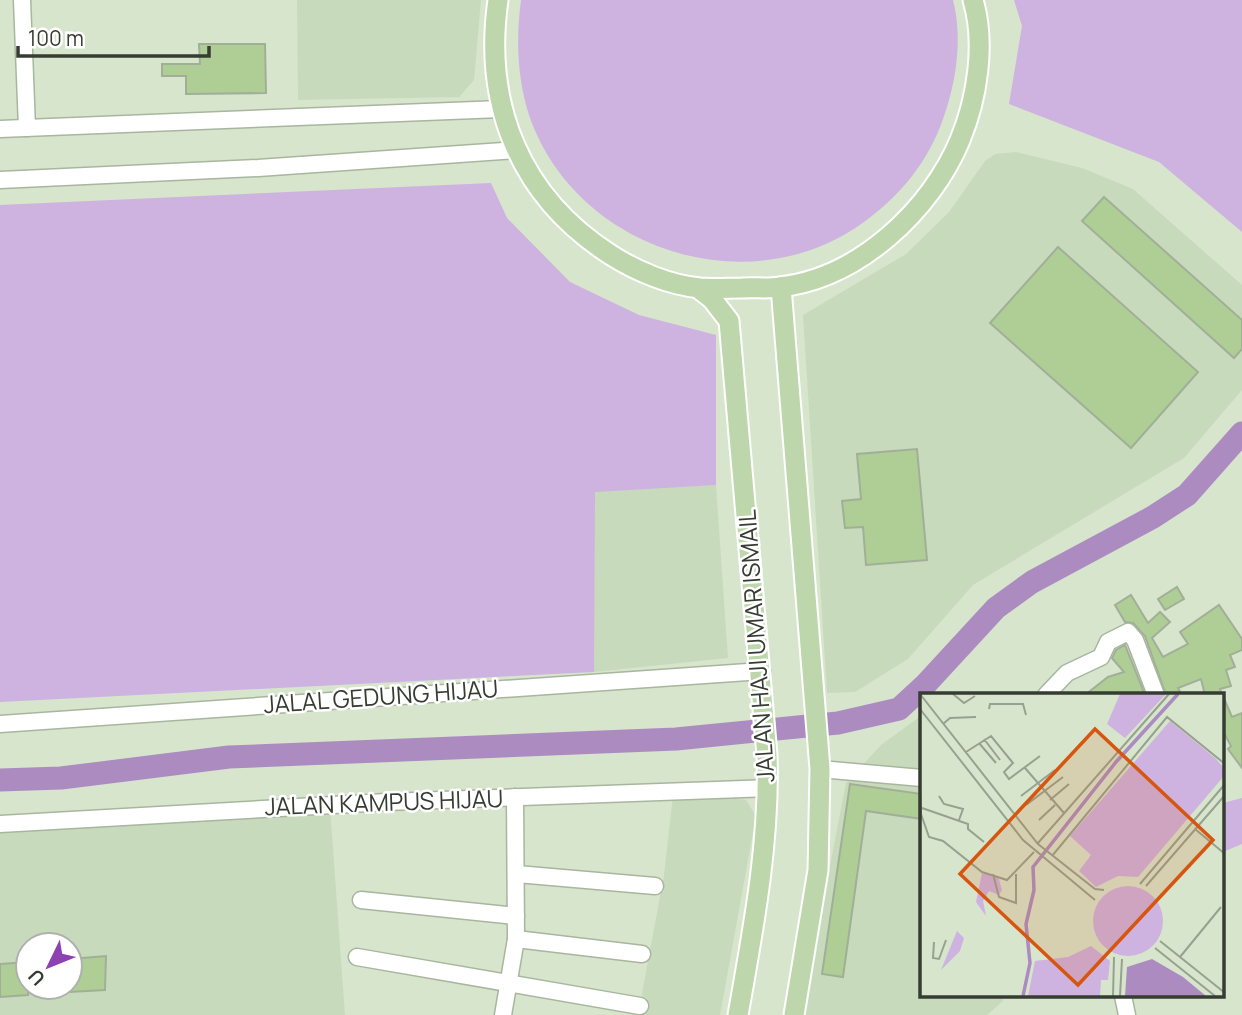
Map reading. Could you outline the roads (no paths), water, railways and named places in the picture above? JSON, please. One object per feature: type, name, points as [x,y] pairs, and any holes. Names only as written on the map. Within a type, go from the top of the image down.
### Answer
[{"type":"main road","points":[[498,0],[494,32],[494,71],[501,108],[516,150],[536,185],[561,215],[590,242],[624,263],[660,278],[698,288],[781,287],[832,272],[879,246],[918,210],[949,166],[970,117],[979,62],[973,0]]},
{"type":"main road","points":[[781,287],[820,762],[818,870],[794,1015]]},
{"type":"main road","name":"JALAN HAJI UMAR ISMAIL","points":[[698,288],[712,299],[729,321],[767,755],[768,788],[760,875],[738,1015]]},
{"type":"street","points":[[22,0],[27,128]]},
{"type":"street","points":[[0,129],[501,108]]},
{"type":"street","points":[[0,180],[258,168],[516,150]]},
{"type":"street","points":[[1048,693],[1067,673],[1101,657],[1108,642],[1128,632],[1135,640],[1155,693]]},
{"type":"street","name":"JALAL GEDUNG HIJAU","points":[[0,724],[762,676]]},
{"type":"street","points":[[820,762],[920,778]]},
{"type":"street","name":"JALAN KAMPUS HIJAU","points":[[0,824],[90,820],[201,810],[768,788]]},
{"type":"street","points":[[503,1015],[516,939],[515,797]]},
{"type":"street","points":[[517,874],[655,886]]},
{"type":"street","points":[[361,900],[516,916]]},
{"type":"street","points":[[516,939],[642,954]]},
{"type":"street","points":[[357,957],[640,1006]]},
{"type":"waterway","points":[[0,780],[61,778],[229,757],[676,739],[838,723],[899,709],[925,685],[996,608],[1032,582],[1153,517],[1187,495],[1242,433]]}]
